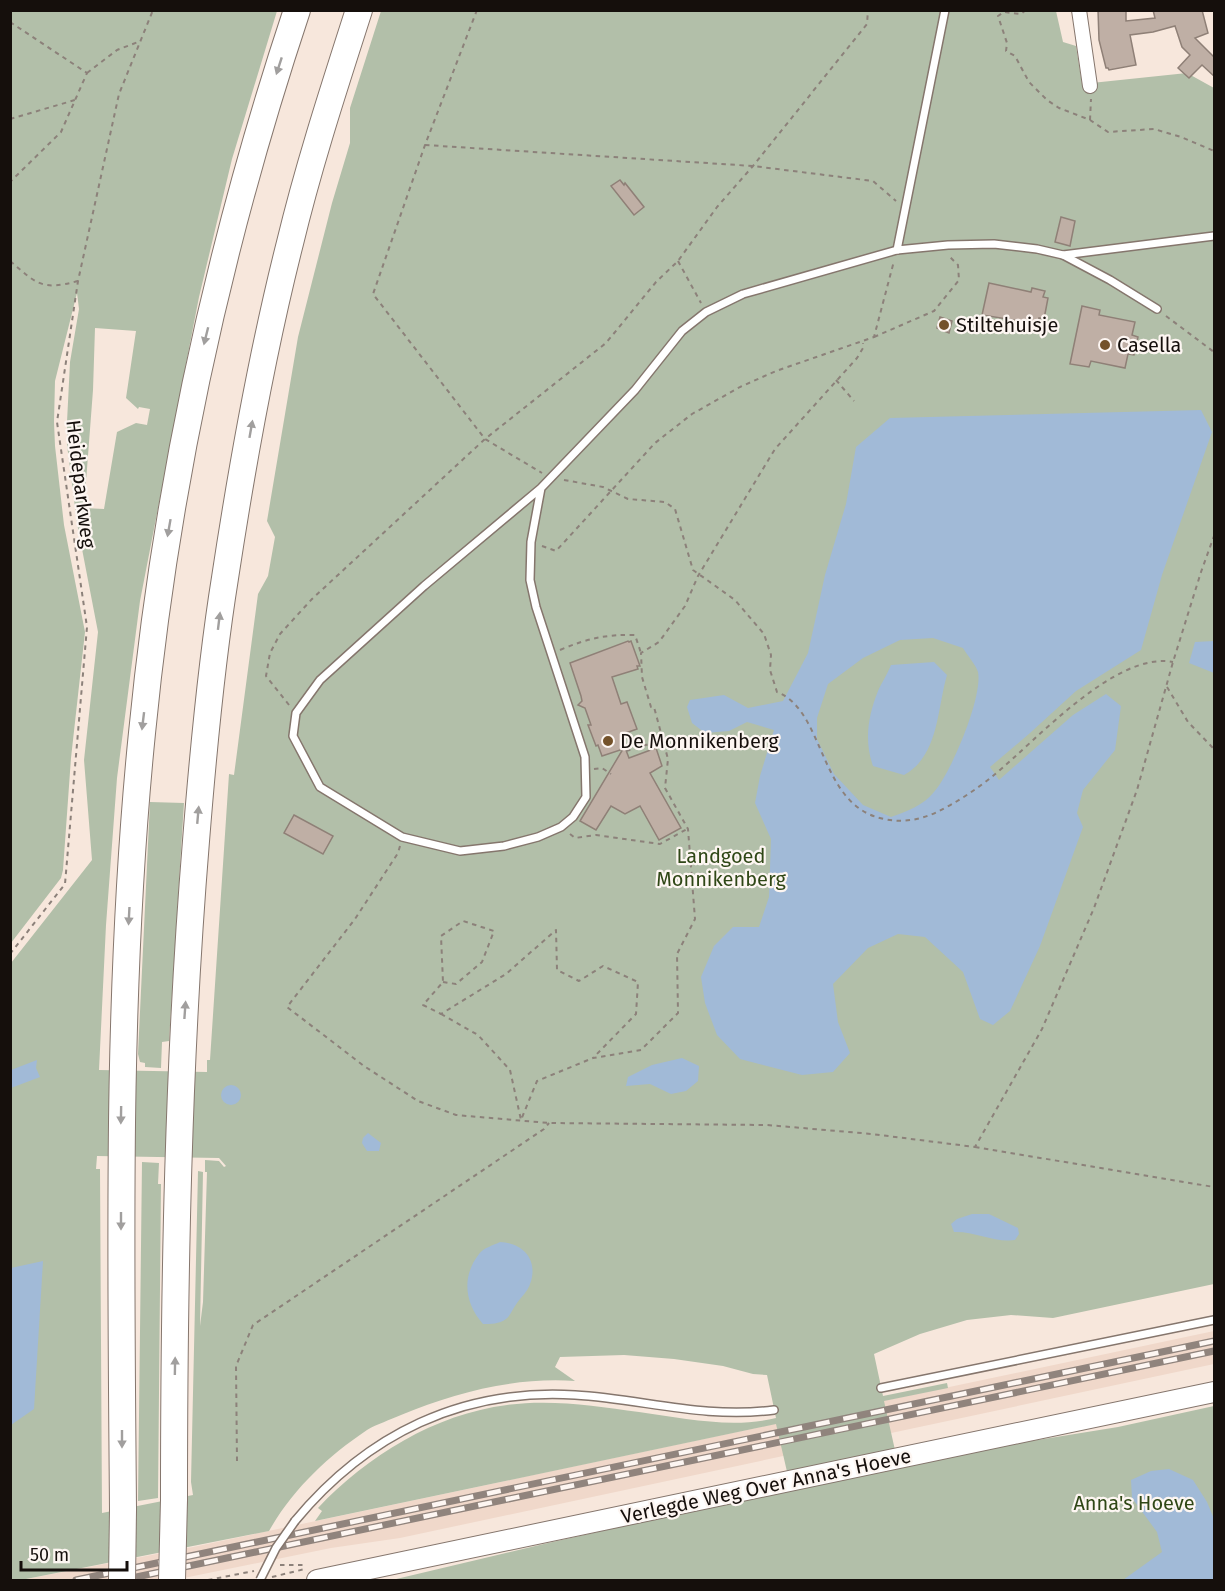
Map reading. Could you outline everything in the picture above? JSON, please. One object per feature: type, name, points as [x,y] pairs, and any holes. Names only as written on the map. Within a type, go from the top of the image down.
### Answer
[{"type":"highway","points":[[122,1581],[122,1067],[139,767],[160,578],[203,348],[250,162],[297,10]]},
{"type":"highway","points":[[172,1581],[181,1068],[192,888],[205,731],[224,579],[263,365],[290,243],[321,130],[359,10]]},
{"type":"main road","name":"Verlegde Weg Over Anna's Hoeve","points":[[313,1574],[1215,1392]]},
{"type":"street","points":[[1079,10],[1090,86]]},
{"type":"lane","points":[[897,250],[945,10]]},
{"type":"lane","points":[[1063,255],[1215,236]]},
{"type":"lane","points":[[541,488],[531,542],[530,580],[536,607],[585,757],[586,797],[573,817],[561,827],[538,837],[504,846],[460,851],[402,837],[320,787],[293,736],[296,713],[320,680],[424,586],[541,488],[635,390],[682,331],[706,312],[743,294],[897,250],[948,245],[994,244],[1037,249],[1063,255],[1157,309]]},
{"type":"lane","points":[[881,1388],[1215,1320]]},
{"type":"lane","points":[[263,1579],[276,1548],[327,1485],[354,1461],[382,1442],[413,1425],[446,1412],[489,1400],[532,1395],[575,1395],[707,1412],[744,1413],[774,1410]]},
{"type":"path","name":"Heideparkweg","points":[[10,954],[65,884],[87,627],[57,422],[78,281],[118,94],[153,10]]},
{"type":"path","points":[[477,10],[425,145],[372,294],[484,439],[551,478],[603,487],[628,499],[666,502],[675,509],[693,570],[698,576],[735,600],[764,634],[771,655],[770,670],[777,692],[796,705],[808,724],[839,787],[850,801],[863,811],[897,822],[916,819],[936,812],[995,774],[1046,727],[1105,682],[1135,667],[1162,660],[1173,662]]},
{"type":"path","points":[[296,713],[266,676],[270,653],[280,634],[312,599],[484,439],[606,343],[656,282],[678,261],[717,207],[753,166],[867,24],[867,10]]},
{"type":"path","points":[[1026,10],[1021,14],[1004,12],[998,16],[1007,42],[1006,51],[1015,56],[1029,82],[1059,108],[1090,120],[1108,132],[1154,129],[1215,151]]},
{"type":"path","points":[[10,22],[87,73]]},
{"type":"path","points":[[10,182],[61,132],[87,73],[117,50],[140,42]]},
{"type":"path","points":[[1090,86],[1090,120]]},
{"type":"path","points":[[10,118],[75,100]]},
{"type":"path","points":[[425,145],[753,166],[873,181],[904,207]]},
{"type":"path","points":[[531,542],[556,551],[655,443],[692,414],[740,387],[776,371],[863,343],[934,311],[959,280],[958,265],[946,254],[948,245]]},
{"type":"path","points":[[874,338],[897,250]]},
{"type":"path","points":[[10,261],[36,283],[57,287],[78,281]]},
{"type":"path","points":[[678,261],[706,312]]},
{"type":"path","points":[[1157,309],[1215,352]]},
{"type":"path","points":[[641,653],[658,642],[685,606],[698,576],[775,449],[857,358],[863,348],[863,343]]},
{"type":"path","points":[[836,380],[854,401]]},
{"type":"path","points":[[975,1147],[1042,1029],[1094,908],[1137,790],[1173,662],[1201,572],[1215,536]]},
{"type":"path","points":[[521,1120],[537,1081],[593,1058],[641,1050],[678,1013],[677,954],[695,919],[688,829],[665,788],[668,759],[654,707],[651,707],[642,677],[641,653],[635,635],[600,636],[552,653]]},
{"type":"path","points":[[1166,686],[1188,722],[1215,748]]},
{"type":"path","points":[[626,752],[662,740]]},
{"type":"path","points":[[585,770],[602,768],[611,774]]},
{"type":"path","points":[[561,827],[575,838],[596,835],[660,844],[688,829]]},
{"type":"path","points":[[402,837],[398,853],[355,919],[287,1007],[364,1066],[418,1101],[456,1115],[549,1123],[767,1125],[872,1134],[975,1147],[1215,1187]]},
{"type":"path","points":[[443,982],[456,984],[482,962],[494,931],[464,921],[441,936],[443,982],[423,1005],[478,1035],[510,1070],[521,1120]]},
{"type":"path","points":[[441,1014],[506,974],[556,930],[557,970],[579,981],[603,966],[638,982],[636,1014],[593,1058]]},
{"type":"path","points":[[237,1461],[236,1366],[253,1325],[534,1136],[549,1123]]},
{"type":"path","points":[[263,1579],[313,1574]]},
{"type":"shaded area","points":[[1214,1331],[1214,1364],[400,1538],[331,1548],[174,1580],[21,1580],[193,1547]]},
{"type":"green space","name":"Landgoed Monnikenberg","points":[[11,11],[277,11],[232,159],[199,297],[140,601],[117,778],[106,925],[99,1070],[207,1072],[207,1060],[210,1060],[229,774],[234,775],[258,594],[268,576],[275,537],[267,521],[298,337],[332,203],[350,143],[350,108],[381,11],[1056,11],[1063,42],[1076,46],[1082,84],[1187,73],[1214,88],[1214,1284],[1053,1318],[1011,1315],[967,1320],[920,1334],[874,1354],[883,1396],[947,1383],[948,1388],[884,1401],[899,1468],[958,1453],[1118,1427],[1214,1406],[1214,1580],[392,1580],[791,1489],[776,1424],[315,1521],[322,1511],[318,1508],[358,1471],[380,1455],[428,1428],[480,1410],[524,1403],[557,1403],[725,1423],[776,1418],[767,1375],[674,1359],[624,1355],[560,1357],[555,1367],[575,1381],[530,1381],[464,1393],[371,1428],[338,1451],[312,1475],[289,1501],[269,1531],[21,1580],[11,1580],[11,963],[92,860],[84,760],[98,632],[77,523],[67,445],[70,362],[79,309],[77,293],[55,381],[54,422],[64,525],[85,632],[71,758],[63,870],[61,878],[11,943]],"holes":[[[95,328],[136,331],[126,398],[138,409],[139,407],[150,409],[147,425],[136,423],[117,432],[104,509],[84,508]],[[97,1156],[219,1158],[226,1166],[224,1167],[219,1161],[205,1160],[205,1172],[207,1172],[203,1302],[200,1326],[203,1172],[198,1171],[191,1482],[193,1495],[102,1513],[100,1169],[96,1169]]]},
{"type":"green space","points":[[150,802],[184,803],[169,1041],[162,1042],[161,1068],[145,1067],[145,1063],[140,1062],[138,1054]]},
{"type":"green space","points":[[142,1162],[159,1163],[158,1184],[161,1184],[158,1498],[138,1501]]},
{"type":"water","points":[[1201,410],[1212,432],[1162,575],[1141,650],[1076,691],[990,767],[999,780],[1073,715],[1106,694],[1121,706],[1115,750],[1083,790],[1077,813],[1083,827],[1040,946],[1010,1011],[993,1025],[980,1019],[963,972],[925,937],[898,934],[868,948],[833,984],[838,1022],[850,1053],[833,1072],[802,1075],[740,1059],[717,1035],[705,1003],[701,977],[714,946],[733,927],[759,927],[769,897],[771,839],[755,803],[760,776],[774,730],[747,722],[729,731],[705,733],[692,723],[687,707],[690,700],[724,695],[748,708],[783,701],[808,653],[825,575],[846,504],[856,447],[890,418]],"holes":[[[933,638],[963,648],[978,672],[976,699],[957,752],[941,782],[930,797],[909,810],[891,817],[863,805],[834,774],[817,739],[817,718],[828,684],[863,658],[900,640]]]},
{"type":"water","points":[[1214,641],[1214,673],[1189,663],[1195,642]]},
{"type":"water","points":[[934,662],[947,675],[935,731],[924,756],[904,775],[873,766],[868,738],[870,719],[878,691],[891,665]]},
{"type":"water","points":[[682,1058],[699,1066],[698,1081],[686,1091],[671,1094],[650,1084],[626,1086],[628,1077],[652,1065]]},
{"type":"water","points":[[37,1060],[36,1068],[40,1077],[11,1088],[11,1070]]},
{"type":"water","points":[[227,1085],[235,1085],[241,1091],[241,1099],[235,1105],[227,1105],[221,1099],[221,1091]]},
{"type":"water","points":[[368,1133],[381,1143],[379,1151],[367,1151],[362,1143]]},
{"type":"water","points":[[972,1214],[989,1214],[1018,1228],[1019,1234],[1015,1240],[1007,1240],[954,1232],[951,1224],[957,1219]]},
{"type":"water","points":[[500,1242],[516,1246],[527,1254],[531,1260],[532,1275],[528,1289],[508,1317],[498,1323],[483,1324],[472,1308],[468,1281],[473,1263],[481,1252]]},
{"type":"water","points":[[43,1261],[34,1409],[11,1425],[11,1268]]},
{"type":"water","points":[[1169,1469],[1193,1480],[1207,1502],[1214,1519],[1214,1580],[1123,1580],[1162,1552],[1157,1532],[1132,1498],[1131,1480],[1151,1471]]},
{"type":"building","points":[[1098,10],[1126,10],[1126,21],[1155,18],[1153,10],[1202,10],[1208,33],[1195,38],[1215,58],[1215,77],[1202,65],[1189,78],[1178,68],[1190,55],[1182,47],[1175,26],[1130,35],[1136,65],[1109,70],[1106,68],[1099,40]]},
{"type":"building","points":[[620,180],[644,207],[634,215],[611,186]]},
{"type":"building","points":[[1061,217],[1075,221],[1070,246],[1055,242]]},
{"type":"building","points":[[989,283],[1031,292],[1032,288],[1045,291],[1043,297],[1048,298],[1044,319],[1039,318],[1038,324],[982,315]]},
{"type":"building","name":"Casella","points":[[1082,306],[1100,310],[1099,315],[1135,322],[1132,335],[1138,337],[1134,355],[1128,354],[1125,368],[1091,361],[1089,367],[1070,364]]},
{"type":"building","name":"Stiltehuisje","points":[[940,317],[952,321],[949,333],[937,328]]},
{"type":"building","name":"De Monnikenberg","points":[[631,641],[640,666],[637,666],[638,669],[612,677],[621,704],[627,702],[637,729],[621,737],[629,758],[656,748],[662,766],[650,773],[681,828],[659,840],[640,806],[625,814],[611,806],[596,830],[580,821],[623,749],[602,756],[588,725],[591,725],[585,708],[578,705],[582,701],[570,663]]},
{"type":"building","points":[[294,815],[333,836],[323,854],[284,833]]},
{"type":"railway","points":[[76,1580],[1214,1341]]},
{"type":"railway","points":[[122,1580],[1214,1351]]},
{"type":"place","name":"Stiltehuisje","points":[[944,325]]},
{"type":"place","name":"Casella","points":[[1105,345]]},
{"type":"place","name":"De Monnikenberg","points":[[608,741]]},
{"type":"park label","name":"Anna's Hoeve","points":[[1134,1503]]}]
